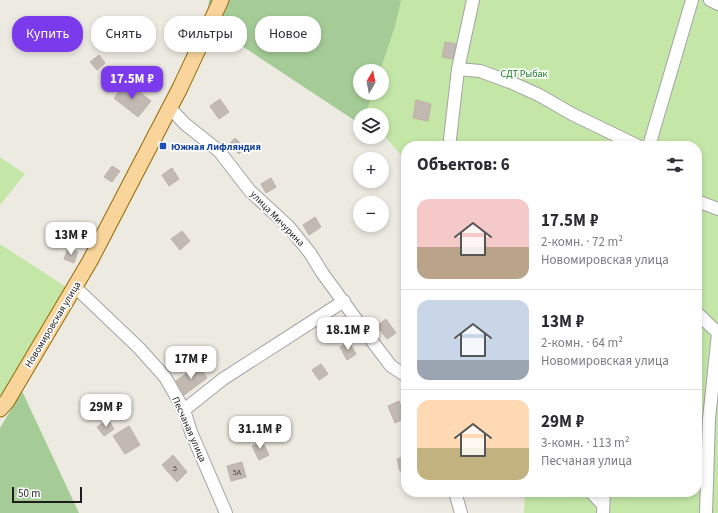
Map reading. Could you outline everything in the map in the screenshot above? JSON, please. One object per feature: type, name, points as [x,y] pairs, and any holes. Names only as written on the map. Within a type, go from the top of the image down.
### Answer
[{"type":"main road","name":"Новомировская улица","points":[[0,410],[7,401],[90,261],[180,88],[221,0]]},
{"type":"street","points":[[450,141],[458,69],[472,0]]},
{"type":"street","points":[[650,141],[692,0]]},
{"type":"street","points":[[710,0],[718,4]]},
{"type":"street","points":[[458,69],[480,71],[510,82],[540,95],[572,114],[628,141]]},
{"type":"street","name":"улица Мичурина","points":[[169,107],[185,124],[219,151],[250,191],[289,228],[310,253],[361,328],[391,366],[401,373]]},
{"type":"street","points":[[702,204],[718,209]]},
{"type":"street","name":"Песчаная улица","points":[[74,286],[139,348],[165,377],[184,410],[191,432],[226,513]]},
{"type":"street","points":[[184,410],[222,379],[344,302]]},
{"type":"street","points":[[702,318],[718,333],[709,419],[706,513]]},
{"type":"street","points":[[456,497],[460,513]]},
{"type":"street","points":[[595,497],[603,509]]},
{"type":"street","points":[[603,509],[604,497]]},
{"type":"green space","points":[[209,0],[401,0],[395,26],[382,64],[353,64],[353,100],[370,100],[368,108],[353,108],[353,119],[247,49],[247,16],[210,16],[208,11]]},
{"type":"green space","name":"СДТ Рыбак","points":[[290,0],[718,0],[718,513],[524,513],[525,497],[702,497],[702,141],[401,141],[401,155],[389,141],[389,108],[361,108],[354,100],[389,100],[389,64],[353,64],[353,99],[313,52],[321,52],[321,16],[282,16],[280,14]]},
{"type":"green space","points":[[0,157],[25,174],[0,205]]},
{"type":"green space","points":[[0,244],[66,287],[42,330],[0,398]]},
{"type":"green space","points":[[22,391],[79,513],[0,513],[0,428]]},
{"type":"building","points":[[445,42],[456,44],[453,59],[442,57]]},
{"type":"building","points":[[99,55],[105,63],[97,70],[90,62]]},
{"type":"building","points":[[127,82],[151,101],[138,117],[114,98]]},
{"type":"building","points":[[220,99],[229,112],[219,119],[210,106]]},
{"type":"building","points":[[416,100],[431,104],[428,121],[413,118]]},
{"type":"building","points":[[235,138],[245,148],[239,154],[229,144]]},
{"type":"building","points":[[112,166],[120,171],[112,182],[104,177]]},
{"type":"building","points":[[172,168],[179,179],[169,186],[162,175]]},
{"type":"building","points":[[271,178],[276,187],[266,193],[261,184]]},
{"type":"building","points":[[315,217],[321,227],[309,235],[303,225]]},
{"type":"building","points":[[182,231],[190,241],[180,250],[171,239]]},
{"type":"building","points":[[68,248],[78,252],[74,263],[64,259]]},
{"type":"building","points":[[386,319],[396,333],[387,339],[377,326]]},
{"type":"building","points":[[349,342],[356,354],[347,360],[340,347]]},
{"type":"building","points":[[321,364],[328,374],[319,380],[312,370]]},
{"type":"building","points":[[198,365],[207,378],[184,395],[176,381]]},
{"type":"building","points":[[399,401],[401,406],[401,420],[395,423],[388,406]]},
{"type":"building","points":[[108,419],[114,429],[104,436],[97,427]]},
{"type":"building","points":[[129,426],[140,445],[125,454],[113,436]]},
{"type":"building","points":[[262,441],[269,455],[259,460],[252,446]]},
{"type":"building","points":[[173,455],[187,472],[177,482],[162,465]]},
{"type":"building","points":[[401,458],[400,471],[397,459]]},
{"type":"building","points":[[242,462],[246,477],[231,481],[227,466]]},
{"type":"place","name":"Южная Лифляндия","points":[[163,146]]}]
